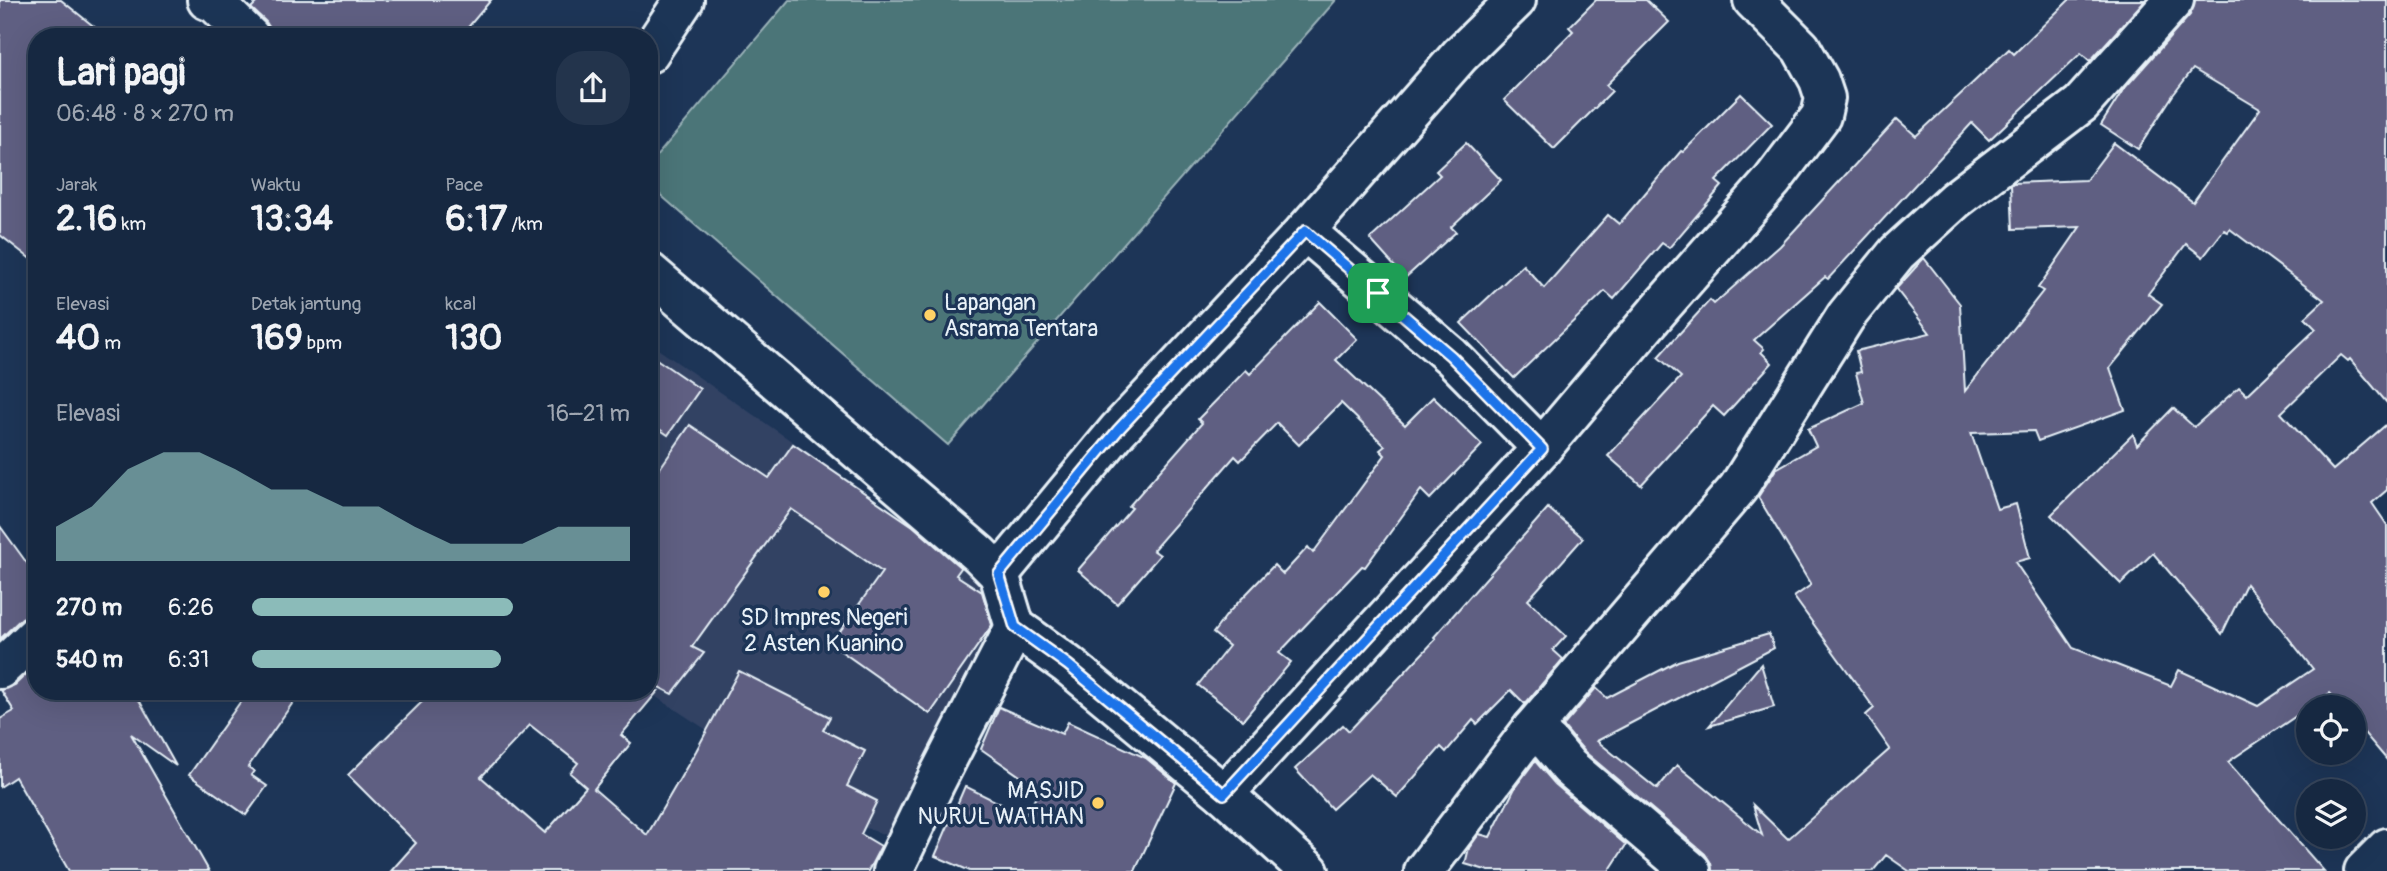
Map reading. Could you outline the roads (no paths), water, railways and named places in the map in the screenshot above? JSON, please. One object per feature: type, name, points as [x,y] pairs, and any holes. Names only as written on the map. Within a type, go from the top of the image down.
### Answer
[{"type":"street","points":[[207,0],[215,2],[241,28]]},
{"type":"street","points":[[658,39],[684,0]]},
{"type":"street","points":[[999,574],[1118,430],[1305,231],[1460,55],[1516,0]]},
{"type":"street","points":[[1224,794],[1542,449],[1772,181],[1821,116],[1825,98],[1819,80],[1801,48],[1753,0]]},
{"type":"street","points":[[1424,871],[1532,729],[1738,488],[1846,316],[1897,253],[1955,200],[2081,104],[2174,0]]},
{"type":"street","points":[[1305,231],[1451,356],[1542,449]]},
{"type":"street","points":[[658,280],[979,554],[999,574],[1015,627],[1068,665],[1224,794],[1309,871]]},
{"type":"street","points":[[893,871],[1015,627]]},
{"type":"street","points":[[0,669],[28,643]]},
{"type":"street","points":[[1532,729],[1550,744],[1569,767],[1691,871]]},
{"type":"street","points":[[2364,871],[2387,848]]},
{"type":"place","name":"Lapangan Asrama Tentara","points":[[930,315]]},
{"type":"place","name":"SD Impres Negeri 2 Asten Kuanino","points":[[824,592]]},
{"type":"place","name":"MASJID NURUL WATHAN","points":[[1098,803]]}]
